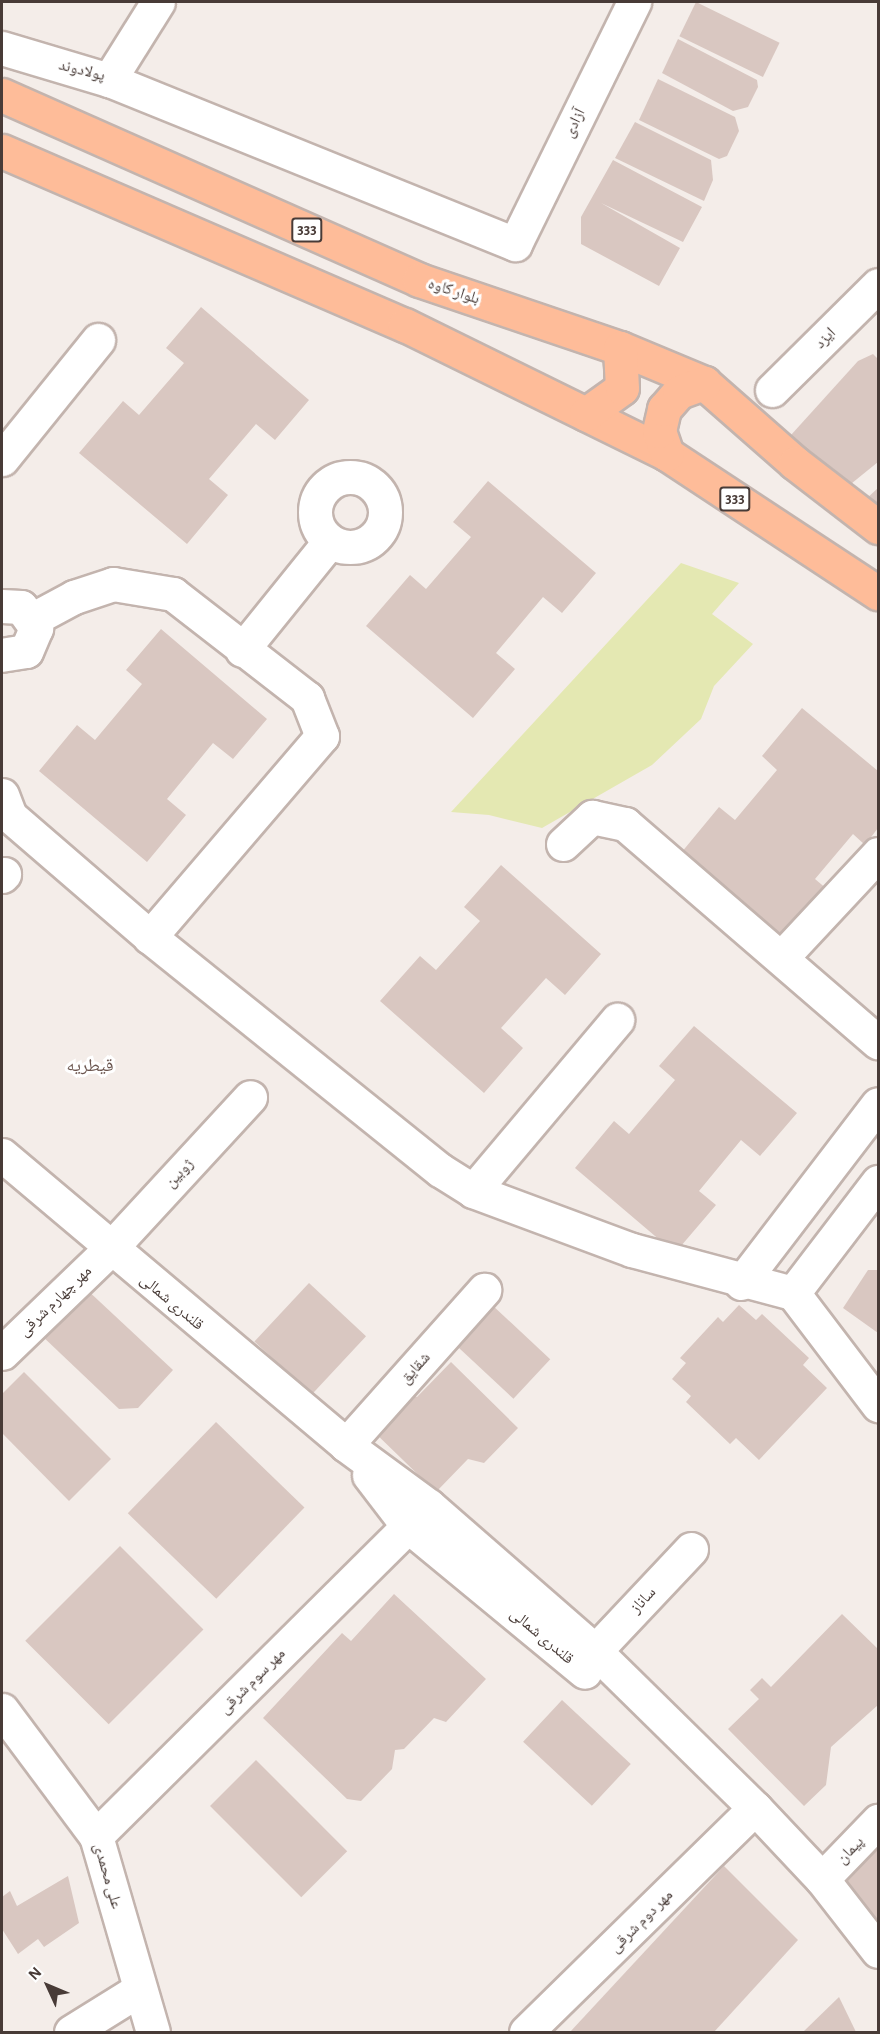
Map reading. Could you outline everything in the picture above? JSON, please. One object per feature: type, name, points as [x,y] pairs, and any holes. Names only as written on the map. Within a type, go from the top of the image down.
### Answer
[{"type":"main road","name":"بلوار کاوه","points":[[2,95],[419,280],[620,348],[704,383],[795,463],[879,527]]},
{"type":"main road","name":"333","points":[[2,151],[405,325],[667,454],[879,593]]},
{"type":"main road","points":[[586,414],[622,388],[620,348]]},
{"type":"main road","points":[[667,454],[660,431],[664,409],[679,392],[704,383]]},
{"type":"street","name":"پولادوند","points":[[2,48],[109,80],[158,2]]},
{"type":"street","name":"آزادی","points":[[109,80],[515,244],[634,2]]},
{"type":"street","name":"ایزد","points":[[772,390],[879,285]]},
{"type":"street","points":[[2,459],[98,340]]},
{"type":"street","points":[[242,650],[330,541]]},
{"type":"street","points":[[2,656],[26,651],[35,636],[12,606],[74,597],[113,584],[173,594],[242,650],[307,698],[322,736],[150,937]]},
{"type":"street","points":[[2,795],[10,816],[150,937],[440,1170],[473,1191],[632,1250],[741,1283],[793,1293],[879,1405]]},
{"type":"street","points":[[563,844],[592,817],[625,824],[879,1042]]},
{"type":"street","points":[[782,957],[879,855]]},
{"type":"street","points":[[473,1191],[617,1020]]},
{"type":"street","name":"ژوبین","points":[[109,1250],[250,1097]]},
{"type":"street","points":[[741,1283],[879,1104]]},
{"type":"street","name":"قلندری شمالی","points":[[2,1155],[109,1250],[346,1445],[429,1506],[595,1651],[755,1808],[822,1880],[879,1951]]},
{"type":"street","points":[[793,1293],[879,1182]]},
{"type":"street","name":"مهر چهارم شرقی","points":[[2,1353],[109,1250]]},
{"type":"street","name":"شقایق","points":[[346,1445],[484,1290]]},
{"type":"street","name":"قلندری شمالی","points":[[346,1445],[408,1526],[755,1808]]},
{"type":"street","name":"مهر سوم شرقی","points":[[96,1836],[408,1526]]},
{"type":"street","name":"ساناز","points":[[595,1651],[692,1549]]},
{"type":"street","name":"علی محمدی","points":[[2,1710],[96,1836],[153,2032]]},
{"type":"street","name":"مهر دوم شرقی","points":[[526,2032],[755,1808]]},
{"type":"street","name":"پیمان","points":[[822,1880],[879,1821]]},
{"type":"street","points":[[71,2032],[140,1989]]},
{"type":"green space","points":[[681,563],[739,583],[712,614],[753,644],[714,686],[701,719],[652,765],[542,828],[489,815],[451,812]]},
{"type":"building","points":[[696,2],[780,43],[763,77],[679,36]]},
{"type":"building","points":[[678,39],[757,80],[758,87],[748,107],[733,111],[662,73]]},
{"type":"building","points":[[658,79],[735,117],[739,131],[727,156],[719,159],[639,120]]},
{"type":"building","points":[[635,122],[711,160],[713,180],[704,201],[615,158]]},
{"type":"building","points":[[613,160],[702,207],[683,242],[601,203],[680,248],[659,286],[581,244],[581,217]]},
{"type":"building","points":[[201,307],[309,400],[275,440],[256,424],[209,479],[228,495],[187,544],[79,453],[123,401],[139,415],[184,363],[166,348]]},
{"type":"building","points":[[873,354],[878,359],[878,462],[841,492],[791,435],[858,361]]},
{"type":"building","points":[[488,481],[596,573],[562,613],[543,597],[496,653],[515,669],[473,718],[366,626],[410,575],[426,589],[471,537],[453,522]]},
{"type":"building","points":[[878,488],[878,512],[865,500]]},
{"type":"building","points":[[161,629],[267,719],[233,759],[213,743],[167,799],[186,815],[147,862],[39,771],[77,725],[95,740],[142,684],[126,670]]},
{"type":"building","points":[[802,708],[878,771],[878,828],[865,845],[853,834],[815,879],[828,890],[786,940],[681,853],[719,807],[735,820],[777,770],[762,756]]},
{"type":"building","points":[[501,865],[601,954],[565,995],[546,978],[501,1028],[523,1048],[484,1093],[380,1001],[420,956],[436,970],[480,921],[464,907]]},
{"type":"building","points":[[694,1026],[797,1113],[760,1156],[741,1140],[699,1191],[716,1205],[675,1253],[575,1168],[614,1121],[629,1134],[675,1080],[659,1066]]},
{"type":"building","points":[[868,1270],[878,1270],[878,1333],[843,1308]]},
{"type":"building","points":[[309,1283],[366,1336],[311,1395],[254,1342]]},
{"type":"building","points":[[84,1287],[173,1370],[138,1408],[119,1409],[40,1334]]},
{"type":"building","points":[[491,1304],[550,1359],[513,1399],[454,1343]]},
{"type":"building","points":[[739,1305],[756,1320],[762,1314],[809,1358],[803,1365],[827,1388],[759,1460],[736,1438],[730,1444],[686,1402],[691,1396],[672,1379],[686,1363],[680,1358],[718,1317],[723,1322]]},
{"type":"building","points":[[451,1362],[518,1428],[484,1463],[468,1459],[436,1492],[371,1429],[407,1392],[417,1397]]},
{"type":"building","points":[[24,1372],[111,1459],[69,1501],[2,1433],[2,1394]]},
{"type":"building","points":[[216,1422],[304,1507],[216,1599],[128,1513]]},
{"type":"building","points":[[120,1546],[203,1629],[109,1724],[25,1641]]},
{"type":"building","points":[[394,1594],[486,1679],[446,1722],[434,1718],[404,1749],[395,1750],[392,1769],[361,1801],[347,1799],[263,1718],[342,1633],[351,1641]]},
{"type":"building","points":[[842,1614],[878,1649],[878,1705],[831,1747],[826,1785],[804,1806],[728,1729],[759,1699],[750,1690],[762,1678],[771,1687]]},
{"type":"building","points":[[562,1700],[631,1764],[592,1806],[523,1742]]},
{"type":"building","points":[[256,1760],[347,1851],[301,1897],[210,1806]]},
{"type":"building","points":[[878,1837],[878,1932],[831,1886]]},
{"type":"building","points":[[724,1866],[798,1940],[714,2032],[570,2032]]},
{"type":"building","points":[[68,1876],[79,1923],[44,1947],[38,1939],[18,1954],[2,1929],[2,1897],[10,1891],[17,1906]]},
{"type":"building","points":[[839,1997],[856,2032],[803,2032]]},
{"type":"district","name":"قیطریه","points":[[90,1066]]}]
